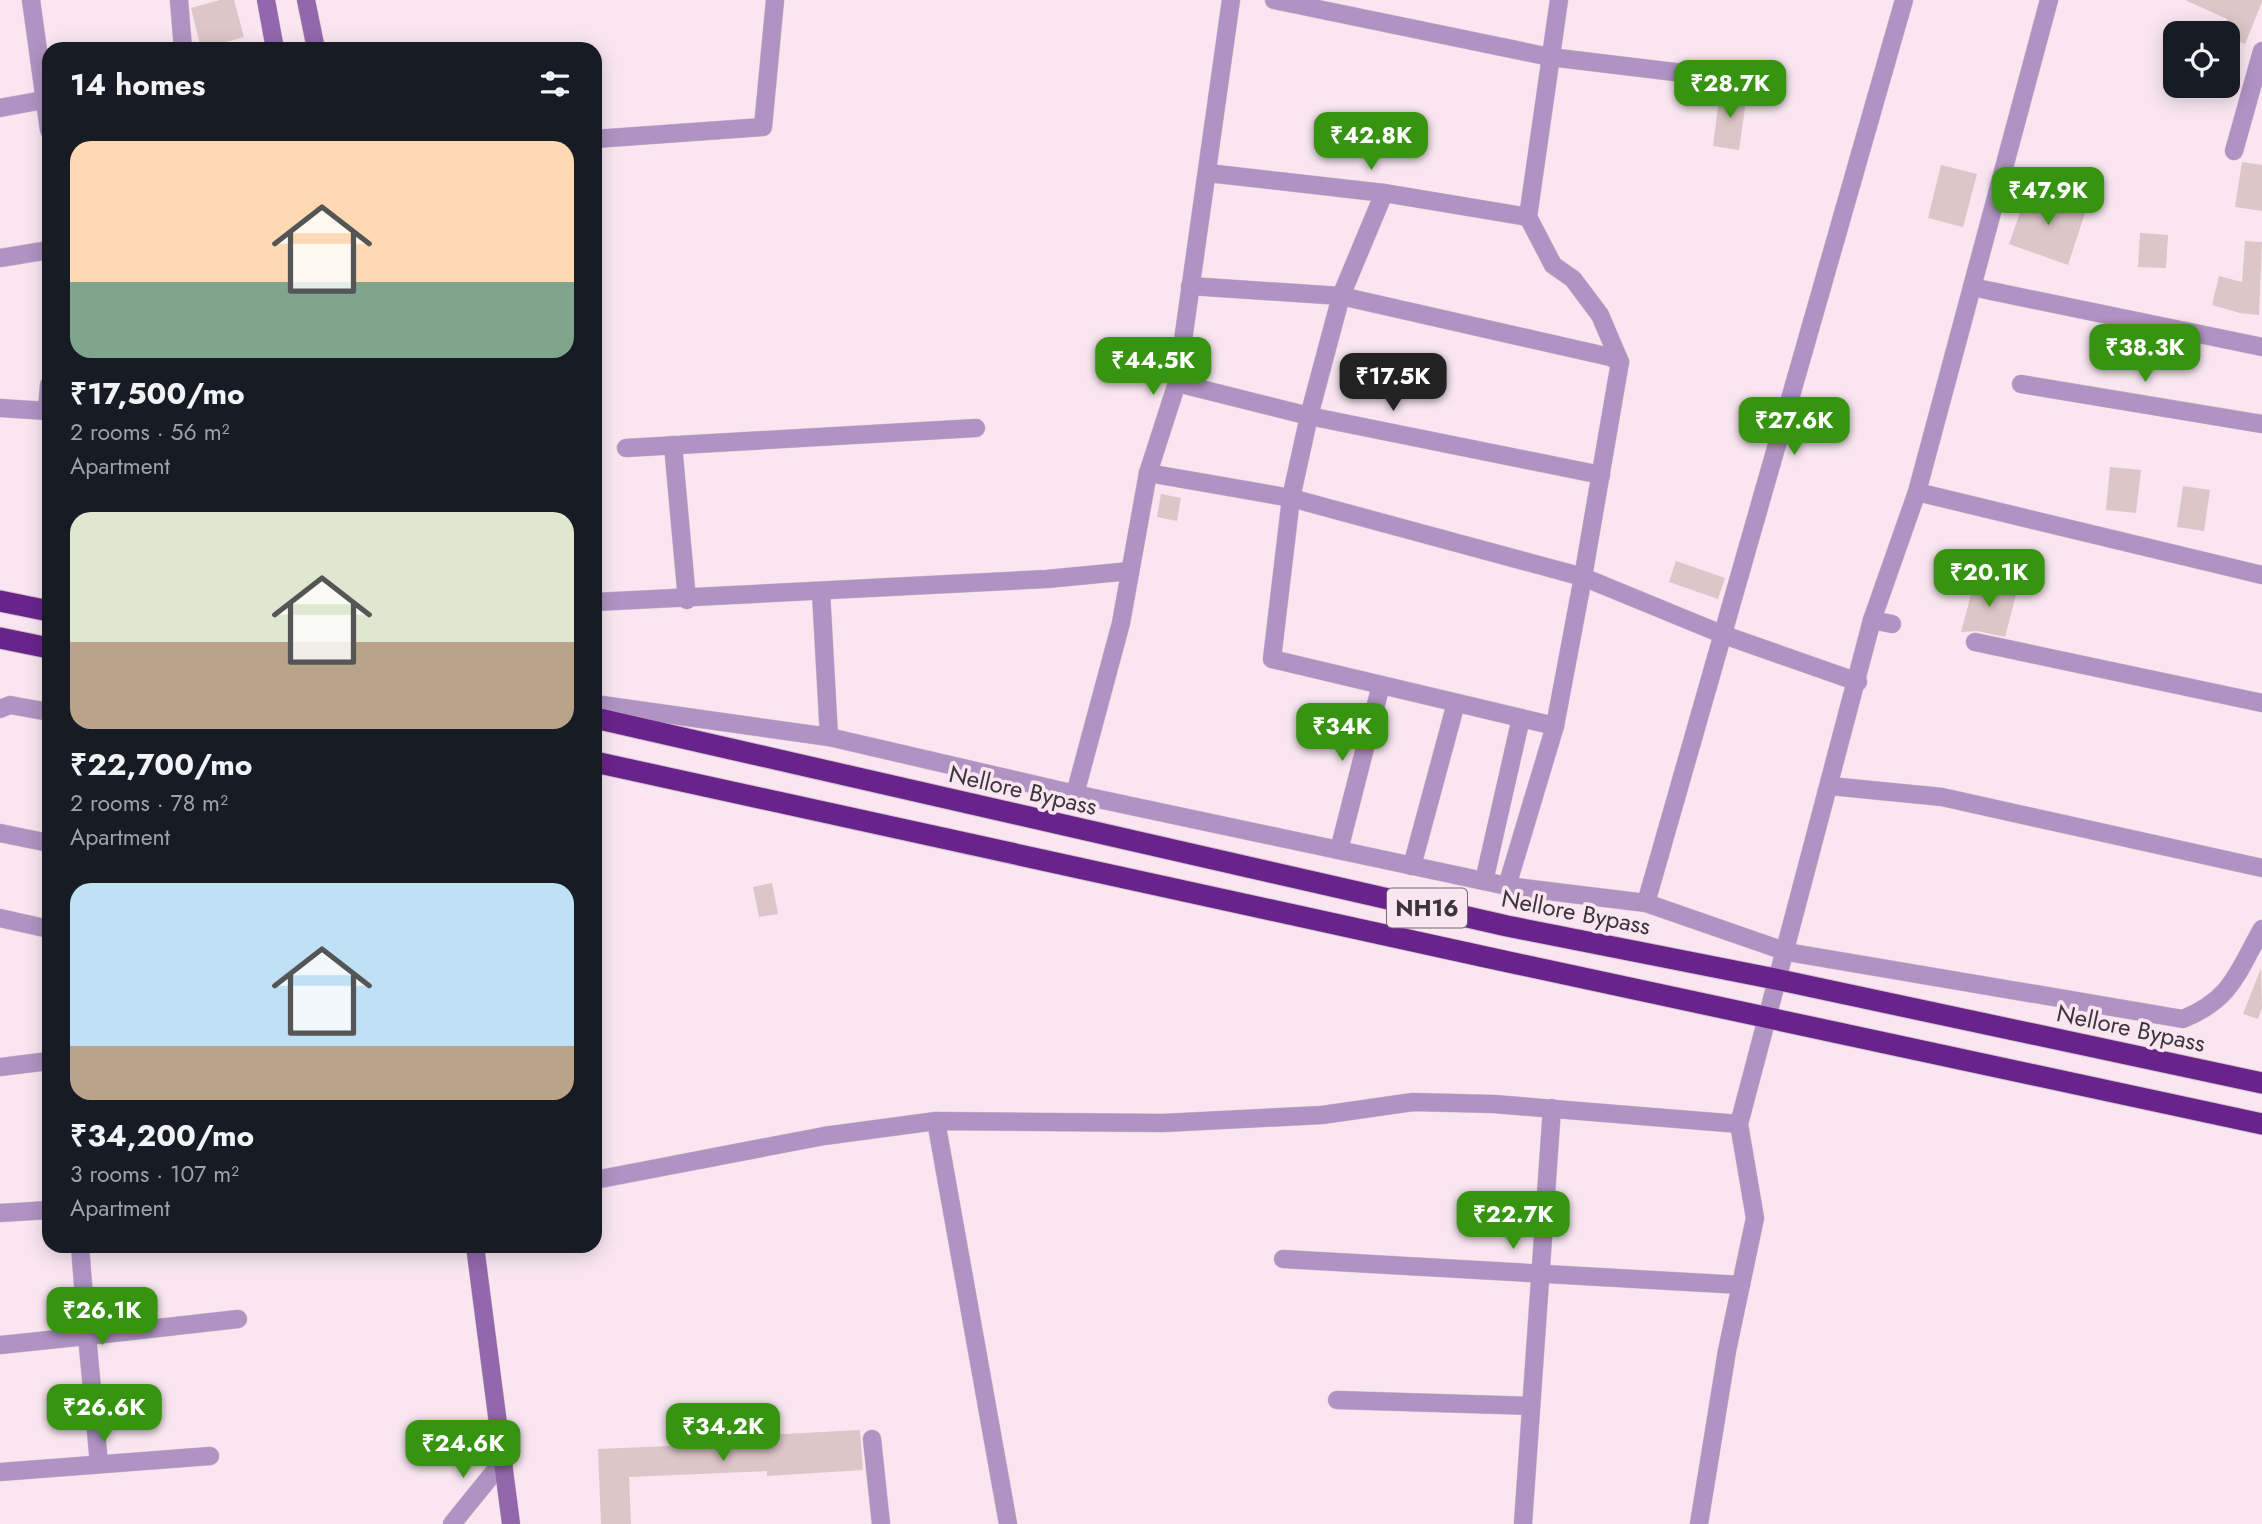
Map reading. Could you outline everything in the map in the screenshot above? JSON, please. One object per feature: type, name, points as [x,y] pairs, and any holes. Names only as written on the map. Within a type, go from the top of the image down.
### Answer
[{"type":"highway","points":[[0,601],[42,610]]},
{"type":"highway","points":[[0,638],[42,647]]},
{"type":"highway","name":"Nellore Bypass","points":[[602,720],[1507,926],[1780,979],[2262,1083]]},
{"type":"highway","name":"NH16","points":[[602,764],[1513,960],[1768,1019],[2262,1124]]},
{"type":"street","points":[[31,0],[42,68]]},
{"type":"street","points":[[179,0],[182,42]]},
{"type":"street","points":[[266,0],[274,42]]},
{"type":"street","points":[[306,0],[315,42]]},
{"type":"street","points":[[602,138],[763,127],[775,0]]},
{"type":"street","points":[[1075,794],[1121,623],[1148,472],[1177,383],[1189,286],[1209,173],[1231,0]]},
{"type":"street","points":[[1274,0],[1550,57],[1749,81]]},
{"type":"street","points":[[1507,886],[1555,726],[1620,362],[1600,315],[1573,279],[1553,265],[1528,217],[1559,0]]},
{"type":"street","points":[[1646,903],[1904,0]]},
{"type":"street","points":[[1699,1524],[1755,1218],[1739,1124],[1780,979],[1872,620],[1917,492],[2049,0]]},
{"type":"street","points":[[2234,151],[2262,51]]},
{"type":"street","points":[[0,108],[42,100]]},
{"type":"street","points":[[1209,173],[1384,193],[1528,217]]},
{"type":"street","points":[[1384,193],[1341,296],[1309,416],[1291,498],[1272,659],[1555,726]]},
{"type":"street","points":[[0,258],[42,251]]},
{"type":"street","points":[[1189,286],[1341,296],[1610,357],[1620,362]]},
{"type":"street","points":[[1972,287],[2262,347]]},
{"type":"street","points":[[1177,383],[1309,416],[1601,475]]},
{"type":"street","points":[[2021,384],[2262,424]]},
{"type":"street","points":[[0,408],[42,411]]},
{"type":"street","points":[[626,448],[976,428]]},
{"type":"street","points":[[673,445],[687,600]]},
{"type":"street","points":[[1148,472],[1291,498],[1583,577],[1724,635],[1858,682]]},
{"type":"street","points":[[1917,492],[2262,575]]},
{"type":"street","points":[[602,602],[687,600],[1130,571]]},
{"type":"street","points":[[821,592],[829,737]]},
{"type":"street","points":[[1872,620],[1892,624]]},
{"type":"street","points":[[1975,642],[2262,703]]},
{"type":"street","points":[[1339,850],[1381,685]]},
{"type":"street","points":[[1412,866],[1456,703]]},
{"type":"street","points":[[0,709],[10,705],[42,711]]},
{"type":"street","points":[[602,705],[829,737],[1075,794],[1507,886],[1646,903],[1787,952],[2182,1019],[2206,1009],[2225,995],[2262,929]]},
{"type":"street","points":[[1484,881],[1521,718]]},
{"type":"street","points":[[1830,786],[1942,797],[2262,868]]},
{"type":"street","points":[[0,833],[42,842]]},
{"type":"street","points":[[0,918],[42,927]]},
{"type":"street","points":[[0,1067],[42,1062]]},
{"type":"street","points":[[602,1179],[824,1136],[936,1121],[1163,1123],[1322,1115],[1413,1102],[1552,1108],[1739,1124]]},
{"type":"street","points":[[1523,1524],[1552,1108]]},
{"type":"street","points":[[936,1121],[1008,1524]]},
{"type":"street","points":[[0,1213],[42,1210]]},
{"type":"street","points":[[81,1253],[99,1464]]},
{"type":"street","points":[[476,1253],[511,1524]]},
{"type":"street","points":[[1283,1259],[1741,1285]]},
{"type":"street","points":[[0,1345],[237,1319]]},
{"type":"street","points":[[1337,1400],[1531,1406]]},
{"type":"street","points":[[872,1439],[881,1524]]},
{"type":"street","points":[[0,1472],[210,1455]]},
{"type":"street","points":[[452,1524],[503,1461]]},
{"type":"building","points":[[220,0],[234,0],[244,37],[226,42],[199,42],[191,8]]},
{"type":"building","points":[[2185,0],[2262,0],[2245,44],[2240,42],[2240,21],[2226,21],[2227,19]]},
{"type":"building","points":[[1720,90],[1747,94],[1739,150],[1713,146]]},
{"type":"building","points":[[2242,162],[2262,165],[2262,211],[2235,207]]},
{"type":"building","points":[[1941,165],[1977,174],[1963,227],[1928,218]]},
{"type":"building","points":[[2028,190],[2086,210],[2068,265],[2009,244]]},
{"type":"building","points":[[2140,233],[2168,235],[2166,268],[2138,267]]},
{"type":"building","points":[[2245,241],[2262,242],[2259,315],[2212,305],[2219,276],[2242,282]]},
{"type":"building","points":[[2110,467],[2141,470],[2136,513],[2106,510]]},
{"type":"building","points":[[2183,486],[2210,490],[2204,531],[2177,527]]},
{"type":"building","points":[[1161,494],[1181,498],[1177,521],[1157,517]]},
{"type":"building","points":[[1676,561],[1725,578],[1718,599],[1669,582]]},
{"type":"building","points":[[1975,580],[2017,591],[2005,637],[1977,631],[1961,632]]},
{"type":"building","points":[[772,883],[778,914],[759,917],[753,887]]},
{"type":"building","points":[[2261,968],[2262,1008],[2258,1019],[2243,1014]]},
{"type":"building","points":[[860,1430],[863,1470],[767,1476],[767,1471],[629,1477],[631,1524],[601,1524],[598,1449],[765,1442],[765,1435]]}]
